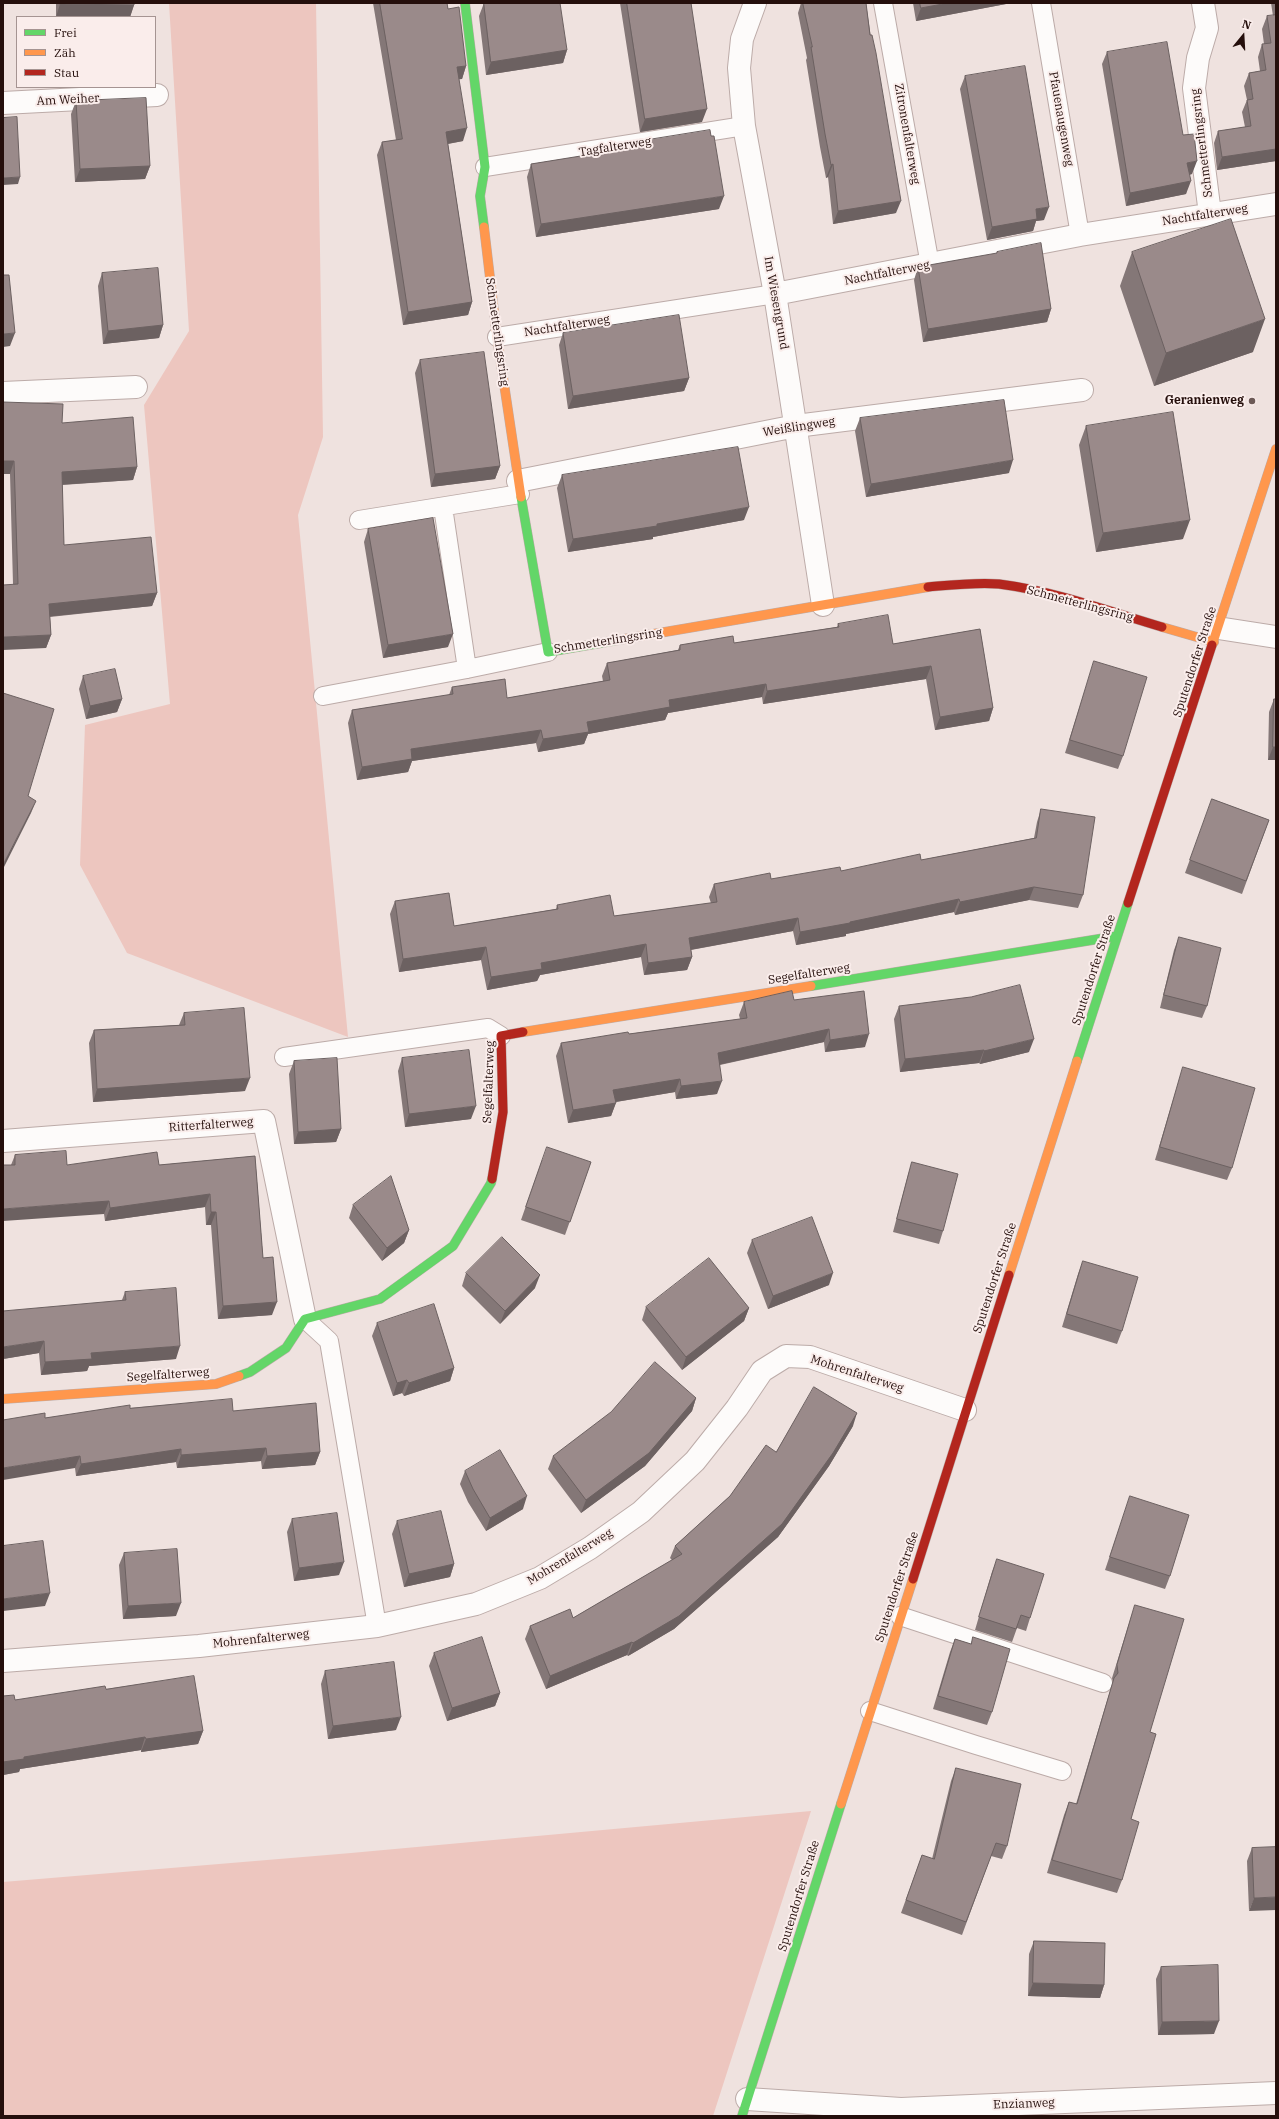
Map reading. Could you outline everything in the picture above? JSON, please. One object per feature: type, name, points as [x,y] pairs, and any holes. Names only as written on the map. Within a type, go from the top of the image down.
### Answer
[{"type":"street","name":"Schmetterlingsring","points":[[465,3],[485,167],[480,196],[497,337],[519,487],[548,652],[919,588],[960,584],[997,584],[1036,590],[1216,635]]},
{"type":"street","name":"Im Wiesengrund","points":[[755,3],[742,39],[739,68],[744,126],[775,294],[823,605]]},
{"type":"street","name":"Schmetterlingsring","points":[[1203,3],[1207,28],[1198,58],[1194,88],[1210,214]]},
{"type":"street","name":"Am Weiher","points":[[3,103],[157,95]]},
{"type":"street","name":"Nachtfalterweg","points":[[775,294],[1080,235],[1276,204]]},
{"type":"street","points":[[3,393],[136,387]]},
{"type":"street","name":"Weißlingweg","points":[[519,487],[796,426],[1082,390]]},
{"type":"street","name":"Sputendorfer Straße","points":[[744,2108],[965,1410],[1276,449]]},
{"type":"street","points":[[1216,635],[1276,637]]},
{"type":"street","name":"Segelfalterweg","points":[[3,1399],[216,1384],[250,1372],[286,1348],[305,1319],[380,1299],[453,1246],[491,1183],[503,1112],[501,1036],[1118,936]]},
{"type":"street","name":"Ritterfalterweg","points":[[3,1141],[264,1121],[305,1319]]},
{"type":"street","name":"Mohrenfalterweg","points":[[3,1661],[199,1646],[377,1626],[476,1604],[540,1578],[590,1548],[641,1512],[695,1461],[737,1408],[762,1371],[786,1356],[810,1357],[965,1410]]},
{"type":"street","name":"Enzianweg","points":[[744,2108],[901,2112],[1276,2093]]},
{"type":"lane","name":"Zitronenfalterweg","points":[[883,3],[930,265]]},
{"type":"lane","name":"Pfauenaugenweg","points":[[1041,3],[1080,235]]},
{"type":"lane","name":"Tagfalterweg","points":[[485,167],[744,126]]},
{"type":"lane","name":"Nachtfalterweg","points":[[497,337],[775,294]]},
{"type":"lane","points":[[359,520],[443,507],[519,487]]},
{"type":"lane","points":[[443,507],[467,669]]},
{"type":"lane","points":[[323,696],[548,652]]},
{"type":"lane","points":[[284,1057],[488,1028],[501,1036]]},
{"type":"lane","points":[[305,1319],[329,1342],[377,1626]]},
{"type":"lane","points":[[900,1616],[1103,1684]]},
{"type":"lane","points":[[870,1710],[976,1745],[1062,1771]]},
{"type":"shaded area","points":[[169,3],[316,3],[323,437],[298,515],[348,1037],[127,953],[80,865],[85,725],[170,704],[144,405],[189,331]]},
{"type":"shaded area","points":[[811,1811],[713,2116],[3,2116],[3,1882],[351,1853]]},
{"type":"building","points":[[134,3],[134,5],[60,4]]},
{"type":"building","points":[[380,3],[447,3],[448,9],[459,7],[466,66],[457,67],[467,128],[446,132],[472,302],[408,312],[382,142],[402,139]]},
{"type":"building","points":[[484,3],[560,3],[567,50],[491,62]]},
{"type":"building","points":[[627,3],[691,3],[707,109],[645,119]]},
{"type":"building","points":[[803,3],[866,3],[870,35],[872,35],[876,53],[901,201],[838,211],[833,164],[831,165],[825,134],[812,47]]},
{"type":"building","points":[[920,3],[948,3],[921,8]]},
{"type":"building","points":[[1276,15],[1276,149],[1222,157],[1218,131],[1251,126],[1247,100],[1253,99],[1249,73],[1266,70],[1262,44],[1271,43],[1267,16]]},
{"type":"building","points":[[1167,42],[1183,135],[1194,134],[1197,161],[1187,163],[1191,181],[1130,193],[1107,52]]},
{"type":"building","points":[[1025,66],[1049,207],[1036,209],[1037,219],[992,227],[965,76]]},
{"type":"building","points":[[146,98],[150,166],[80,169],[76,101]]},
{"type":"building","points":[[17,117],[20,177],[3,178],[3,118]]},
{"type":"building","points":[[710,130],[711,136],[714,136],[724,196],[541,224],[531,164],[649,145],[648,140]]},
{"type":"building","points":[[1231,219],[1265,319],[1166,353],[1132,252]]},
{"type":"building","points":[[1041,243],[1051,309],[928,329],[918,267],[997,253]]},
{"type":"building","points":[[158,268],[163,325],[108,331],[102,273]]},
{"type":"building","points":[[3,275],[9,275],[15,333],[3,334]]},
{"type":"building","points":[[679,315],[689,378],[573,396],[563,333]]},
{"type":"building","points":[[484,352],[500,466],[435,474],[420,360]]},
{"type":"building","points":[[1004,400],[1013,460],[871,484],[860,418]]},
{"type":"building","points":[[3,402],[63,404],[62,423],[133,417],[137,467],[62,472],[64,545],[151,537],[157,593],[49,604],[51,635],[3,637],[3,585],[18,584],[14,461],[3,461]]},
{"type":"building","points":[[1173,412],[1190,520],[1103,533],[1086,426]]},
{"type":"building","points":[[738,447],[749,507],[657,524],[657,526],[573,539],[562,475]]},
{"type":"building","points":[[433,518],[453,634],[388,645],[368,529]]},
{"type":"building","points":[[888,615],[893,644],[980,629],[993,708],[940,717],[931,666],[767,691],[766,684],[669,700],[670,707],[587,722],[589,732],[543,739],[541,730],[411,749],[412,759],[362,767],[352,710],[453,694],[452,687],[505,679],[507,698],[610,680],[607,663],[680,650],[680,645],[733,636],[734,643],[839,627],[838,624]]},
{"type":"building","points":[[1094,661],[1147,677],[1123,756],[1070,740]]},
{"type":"building","points":[[115,669],[122,699],[90,706],[83,676]]},
{"type":"building","points":[[3,693],[54,709],[28,796],[36,801],[3,865]]},
{"type":"building","points":[[1274,699],[1276,699],[1276,747],[1273,747]]},
{"type":"building","points":[[1212,799],[1269,820],[1246,881],[1190,860]]},
{"type":"building","points":[[1041,809],[1095,817],[1083,895],[1034,887],[960,902],[959,899],[850,923],[800,932],[798,918],[689,938],[692,957],[648,963],[646,944],[541,963],[542,969],[491,977],[486,947],[403,959],[395,901],[449,893],[454,926],[558,909],[557,905],[610,895],[614,916],[717,902],[714,884],[770,873],[771,879],[840,867],[841,871],[920,854],[921,860],[1036,838]]},
{"type":"building","points":[[1179,937],[1221,948],[1207,1006],[1164,995]]},
{"type":"building","points":[[1020,985],[1034,1039],[984,1051],[905,1059],[899,1006],[971,997]]},
{"type":"building","points":[[792,991],[794,1000],[864,991],[869,1034],[830,1040],[829,1029],[718,1053],[722,1081],[681,1086],[680,1079],[613,1090],[616,1103],[573,1110],[561,1043],[628,1032],[629,1034],[747,1018],[744,1002]]},
{"type":"building","points":[[244,1008],[250,1078],[97,1089],[94,1030],[185,1025],[184,1013]]},
{"type":"building","points":[[469,1050],[476,1106],[409,1114],[402,1058]]},
{"type":"building","points":[[337,1058],[341,1129],[298,1132],[294,1061]]},
{"type":"building","points":[[1183,1067],[1255,1088],[1232,1168],[1160,1147]]},
{"type":"building","points":[[547,1147],[591,1162],[570,1222],[526,1207]]},
{"type":"building","points":[[66,1151],[67,1165],[157,1152],[159,1165],[255,1156],[263,1258],[273,1257],[277,1302],[223,1306],[216,1212],[211,1212],[210,1194],[110,1208],[109,1201],[3,1209],[3,1165],[15,1165],[15,1155]]},
{"type":"building","points":[[912,1162],[958,1174],[943,1231],[897,1219]]},
{"type":"building","points":[[391,1176],[409,1230],[387,1248],[353,1205]]},
{"type":"building","points":[[812,1217],[833,1273],[773,1296],[752,1240]]},
{"type":"building","points":[[502,1237],[540,1275],[505,1311],[466,1273]]},
{"type":"building","points":[[709,1258],[749,1308],[686,1357],[646,1307]]},
{"type":"building","points":[[1083,1261],[1138,1277],[1122,1331],[1067,1314]]},
{"type":"building","points":[[176,1288],[180,1346],[91,1353],[92,1359],[45,1362],[44,1341],[3,1347],[3,1311],[126,1300],[125,1292]]},
{"type":"building","points":[[434,1304],[454,1368],[409,1383],[407,1380],[397,1383],[377,1323]]},
{"type":"building","points":[[655,1362],[696,1398],[649,1453],[586,1500],[553,1456],[611,1412]]},
{"type":"building","points":[[814,1387],[857,1413],[833,1453],[782,1524],[679,1616],[633,1643],[632,1642],[550,1676],[530,1626],[570,1609],[573,1618],[682,1554],[675,1546],[730,1496],[766,1445],[776,1452]]},
{"type":"building","points":[[232,1399],[233,1411],[316,1403],[320,1452],[267,1456],[266,1448],[181,1455],[181,1449],[81,1464],[80,1456],[3,1468],[3,1420],[45,1413],[45,1418],[130,1405],[130,1408]]},
{"type":"building","points":[[500,1450],[527,1496],[490,1518],[473,1489],[465,1471]]},
{"type":"building","points":[[1130,1496],[1189,1515],[1170,1576],[1110,1557]]},
{"type":"building","points":[[441,1511],[454,1564],[409,1574],[397,1521]]},
{"type":"building","points":[[337,1513],[344,1562],[299,1568],[292,1519]]},
{"type":"building","points":[[43,1541],[50,1593],[3,1599],[3,1546]]},
{"type":"building","points":[[177,1549],[181,1603],[128,1606],[124,1553]]},
{"type":"building","points":[[997,1559],[1044,1574],[1030,1618],[1021,1615],[1016,1629],[979,1617]]},
{"type":"building","points":[[1135,1605],[1184,1619],[1150,1732],[1156,1734],[1131,1819],[1139,1822],[1122,1880],[1052,1860],[1069,1802],[1077,1804],[1114,1678],[1118,1673],[1117,1665]]},
{"type":"building","points":[[482,1637],[500,1693],[452,1708],[434,1653]]},
{"type":"building","points":[[973,1637],[1010,1649],[992,1712],[938,1696],[955,1639],[971,1644]]},
{"type":"building","points":[[394,1662],[401,1717],[333,1726],[325,1671]]},
{"type":"building","points":[[194,1676],[203,1731],[146,1739],[145,1737],[24,1757],[24,1759],[3,1762],[3,1696],[14,1695],[15,1700],[105,1686],[106,1689]]},
{"type":"building","points":[[956,1768],[1021,1784],[1007,1846],[996,1843],[966,1922],[906,1900],[922,1855],[934,1859]]},
{"type":"building","points":[[1276,1847],[1276,1897],[1254,1898],[1252,1848]]},
{"type":"building","points":[[1034,1941],[1105,1943],[1104,1985],[1033,1983]]},
{"type":"building","points":[[1218,1965],[1219,2021],[1162,2022],[1161,1967]]},
{"type":"traffic: fast","points":[[465,3],[485,167],[480,196],[484,227]]},
{"type":"traffic: fast","points":[[521,497],[548,652],[624,639]]},
{"type":"traffic: fast","points":[[1077,1061],[1128,903]]},
{"type":"traffic: fast","points":[[811,986],[1117,936]]},
{"type":"traffic: fast","points":[[239,1376],[250,1372],[286,1348],[305,1319],[380,1299],[453,1246],[492,1179]]},
{"type":"traffic: fast","points":[[742,2116],[841,1804]]},
{"type":"traffic: slow","points":[[484,227],[497,337],[521,497]]},
{"type":"traffic: slow","points":[[1212,645],[1276,449]]},
{"type":"traffic: slow","points":[[624,639],[928,587]]},
{"type":"traffic: slow","points":[[1162,627],[1214,642]]},
{"type":"traffic: slow","points":[[523,1032],[811,986]]},
{"type":"traffic: slow","points":[[1009,1275],[1077,1061]]},
{"type":"traffic: slow","points":[[3,1399],[216,1384],[239,1376]]},
{"type":"traffic: slow","points":[[841,1804],[913,1579]]},
{"type":"traffic: jam","points":[[928,587],[981,583],[1020,587],[1061,596],[1162,627]]},
{"type":"traffic: jam","points":[[1128,903],[1212,645]]},
{"type":"traffic: jam","points":[[492,1179],[503,1112],[501,1036],[523,1032]]},
{"type":"traffic: jam","points":[[913,1579],[1009,1275]]},
{"type":"place","name":"Geranienweg","points":[[1252,401]]}]
